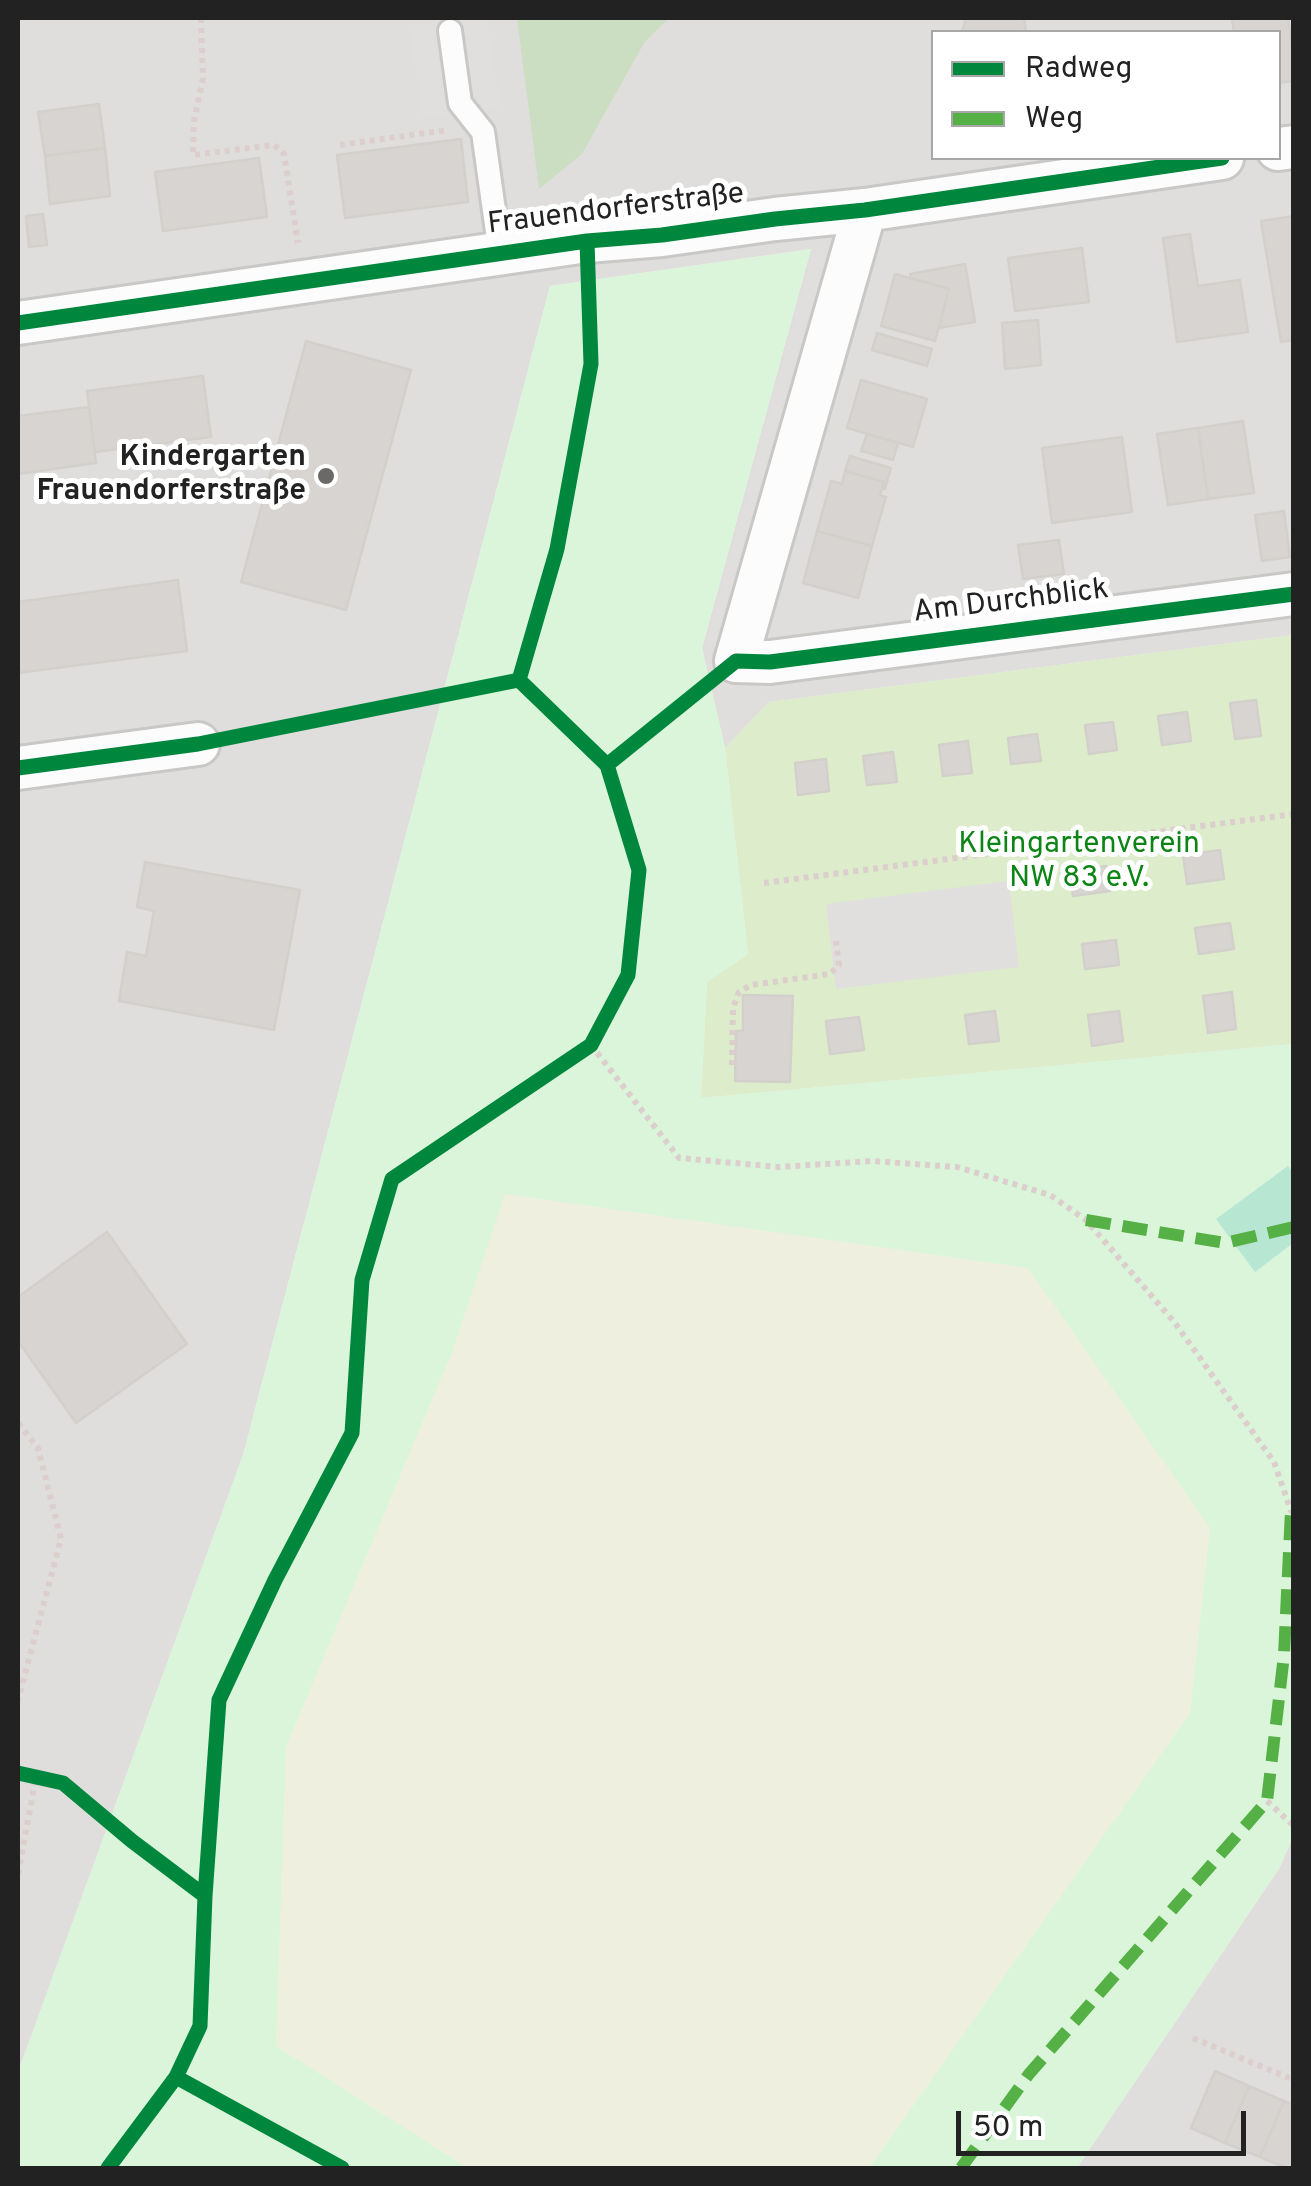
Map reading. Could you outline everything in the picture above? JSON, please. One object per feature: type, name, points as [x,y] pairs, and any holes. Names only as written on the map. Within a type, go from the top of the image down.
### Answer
[{"type":"street","name":"Frauendorferstraße","points":[[18,324],[587,240],[662,236],[775,218],[865,210],[1208,160]]},
{"type":"street","name":"Am Durchblick","points":[[865,210],[736,661],[770,662],[1294,594]]},
{"type":"street","points":[[18,768],[198,744]]},
{"type":"lane","points":[[450,32],[460,103],[483,132],[500,253]]},
{"type":"path","points":[[201,18],[203,78],[194,121],[193,155],[274,145],[284,154],[304,282]]},
{"type":"path","points":[[340,145],[452,130],[483,132]]},
{"type":"path","points":[[764,883],[1294,814]]},
{"type":"path","points":[[732,1065],[733,1008],[739,992],[751,984],[830,974],[838,964],[836,941]]},
{"type":"path","points":[[591,1045],[678,1158],[779,1167],[872,1161],[957,1166],[1050,1195],[1086,1220],[1175,1323],[1274,1462],[1291,1512],[1294,1511]]},
{"type":"path","points":[[18,1422],[38,1448],[61,1539],[18,1700]]},
{"type":"path","points":[[18,1874],[36,1777]]},
{"type":"path","points":[[1267,1801],[1294,1826]]},
{"type":"path","points":[[1193,2038],[1294,2080]]},
{"type":"shaded area","points":[[18,18],[1293,18],[1293,635],[769,702],[725,748],[702,648],[811,249],[550,286],[243,1455],[18,2072]]},
{"type":"shaded area","points":[[487,18],[500,107],[423,118],[409,26]]},
{"type":"shaded area","points":[[813,253],[838,260],[730,643],[705,648]]},
{"type":"shaded area","points":[[1009,881],[1019,967],[836,989],[826,904]]},
{"type":"shaded area","points":[[1293,1837],[1293,2168],[1077,2168],[1280,1867]]},
{"type":"green space","points":[[517,18],[669,18],[644,43],[582,154],[539,189]]},
{"type":"green space","points":[[811,249],[702,648],[725,748],[748,954],[707,982],[701,1098],[1293,1044],[1293,1837],[1280,1867],[1077,2168],[869,2168],[1190,1713],[1210,1528],[1028,1268],[505,1194],[453,1350],[286,1747],[276,2046],[468,2168],[18,2168],[18,2072],[243,1455],[550,286]]},
{"type":"green space","name":"Kleingartenverein NW 83 e.V.","points":[[1293,635],[1293,1044],[701,1098],[707,982],[748,954],[725,748],[769,702]]},
{"type":"green space","points":[[1288,1166],[1293,1173],[1293,1243],[1255,1272],[1216,1219]]},
{"type":"green space","points":[[504,1194],[1028,1268],[1210,1528],[1190,1713],[869,2168],[468,2168],[276,2046],[286,1747],[453,1350]]},
{"type":"building","points":[[966,18],[1024,18],[1026,30],[963,30]]},
{"type":"building","points":[[1232,18],[1288,18],[1294,81],[1281,83],[1281,30],[1234,30]]},
{"type":"building","points":[[99,104],[105,148],[45,156],[38,112]]},
{"type":"building","points":[[461,139],[468,202],[345,218],[337,155]]},
{"type":"building","points":[[105,148],[110,196],[50,204],[45,156]]},
{"type":"building","points":[[259,158],[267,217],[163,231],[155,172]]},
{"type":"building","points":[[43,214],[47,245],[29,247],[26,216]]},
{"type":"building","points":[[1294,216],[1294,340],[1281,342],[1261,221]]},
{"type":"building","points":[[1190,234],[1198,286],[1240,280],[1248,332],[1177,342],[1163,238]]},
{"type":"building","points":[[1082,248],[1089,302],[1015,311],[1008,258]]},
{"type":"building","points":[[965,264],[975,322],[939,328],[949,289],[911,278],[910,274]]},
{"type":"building","points":[[895,274],[949,289],[935,341],[881,326]]},
{"type":"building","points":[[1038,320],[1041,365],[1005,369],[1002,323]]},
{"type":"building","points":[[877,333],[932,349],[927,366],[872,350]]},
{"type":"building","name":"Kindergarten Frauendorferstraße","points":[[306,341],[411,370],[346,610],[241,582]]},
{"type":"building","points":[[203,376],[211,437],[95,452],[87,391]]},
{"type":"building","points":[[861,380],[927,399],[913,447],[847,428]]},
{"type":"building","points":[[89,407],[96,463],[18,474],[18,416]]},
{"type":"building","points":[[1243,421],[1254,493],[1208,499],[1198,428]]},
{"type":"building","points":[[1198,428],[1208,499],[1168,505],[1157,434]]},
{"type":"building","points":[[867,434],[898,443],[893,460],[861,451]]},
{"type":"building","points":[[1122,437],[1132,512],[1052,523],[1042,448]]},
{"type":"building","points":[[850,456],[891,468],[885,489],[884,482],[845,471]]},
{"type":"building","points":[[845,471],[884,482],[880,495],[886,497],[872,546],[817,531],[831,481],[842,484]]},
{"type":"building","points":[[1284,511],[1290,557],[1262,561],[1255,515]]},
{"type":"building","points":[[817,531],[872,546],[858,598],[803,583]]},
{"type":"building","points":[[1059,540],[1064,574],[1023,579],[1018,545]]},
{"type":"building","points":[[178,580],[187,651],[18,673],[18,602]]},
{"type":"building","points":[[1256,700],[1261,736],[1235,739],[1230,703]]},
{"type":"building","points":[[1187,712],[1191,741],[1162,745],[1158,716]]},
{"type":"building","points":[[1113,722],[1117,750],[1089,754],[1085,725]]},
{"type":"building","points":[[1037,734],[1041,761],[1011,764],[1008,738]]},
{"type":"building","points":[[968,741],[972,773],[943,776],[939,745]]},
{"type":"building","points":[[893,752],[897,782],[867,785],[863,756]]},
{"type":"building","points":[[826,759],[829,791],[798,795],[795,763]]},
{"type":"building","points":[[1220,850],[1224,879],[1187,884],[1183,855]]},
{"type":"building","points":[[145,862],[300,890],[274,1030],[119,1001],[127,952],[146,956],[154,911],[137,907]]},
{"type":"building","points":[[1106,866],[1110,891],[1073,896],[1070,871]]},
{"type":"building","points":[[1230,923],[1234,949],[1199,954],[1195,928]]},
{"type":"building","points":[[1116,940],[1119,965],[1085,969],[1082,944]]},
{"type":"building","points":[[1232,992],[1236,1029],[1208,1033],[1203,996]]},
{"type":"building","points":[[743,995],[793,996],[790,1082],[735,1081],[736,1031],[743,1031]]},
{"type":"building","points":[[995,1011],[999,1041],[969,1044],[965,1015]]},
{"type":"building","points":[[1119,1011],[1123,1041],[1092,1046],[1088,1015]]},
{"type":"building","points":[[859,1017],[864,1050],[830,1054],[826,1021]]},
{"type":"building","points":[[107,1232],[187,1344],[76,1423],[18,1341],[18,1297]]},
{"type":"building","points":[[1215,2071],[1249,2086],[1225,2143],[1191,2128]]},
{"type":"building","points":[[1249,2086],[1284,2101],[1260,2157],[1225,2143]]},
{"type":"building","points":[[1284,2101],[1294,2105],[1294,2168],[1260,2157]]},
{"type":"marked path","points":[[1086,1220],[1225,1243],[1294,1227]]},
{"type":"marked path","points":[[961,2168],[1029,2074],[1267,1801],[1284,1655],[1291,1511]]},
{"type":"cycle path","points":[[18,323],[587,241],[865,210],[1208,160]]},
{"type":"cycle path","points":[[519,680],[557,549],[591,364],[587,241]]},
{"type":"cycle path","points":[[607,765],[736,661],[770,662],[1294,594]]},
{"type":"cycle path","points":[[18,768],[198,744],[519,680]]},
{"type":"cycle path","points":[[108,2168],[176,2077],[200,2026],[219,1700],[275,1580],[352,1433],[362,1280],[392,1179],[591,1045],[628,975],[639,870],[607,765],[519,680]]},
{"type":"cycle path","points":[[18,1773],[63,1783],[205,1896]]},
{"type":"cycle path","points":[[176,2077],[342,2168]]},
{"type":"place","name":"Kindergarten Frauendorferstraße","points":[[326,476]]}]
